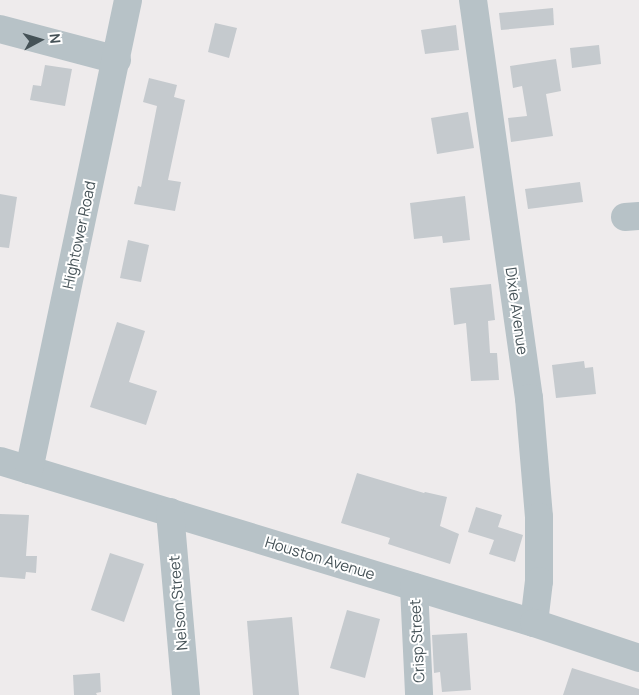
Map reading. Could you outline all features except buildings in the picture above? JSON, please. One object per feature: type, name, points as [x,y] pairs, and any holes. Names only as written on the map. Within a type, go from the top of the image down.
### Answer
[{"type":"street","name":"Hightower Road","points":[[29,470],[117,60],[128,0]]},
{"type":"street","name":"Dixie Avenue","points":[[473,0],[529,398],[539,517],[539,581],[534,623]]},
{"type":"street","points":[[0,29],[117,60]]},
{"type":"street","name":"Houston Avenue","points":[[0,461],[534,623],[639,658]]},
{"type":"street","name":"Nelson Street","points":[[170,512],[186,695]]},
{"type":"street","name":"Crisp Street","points":[[414,587],[419,695]]}]
